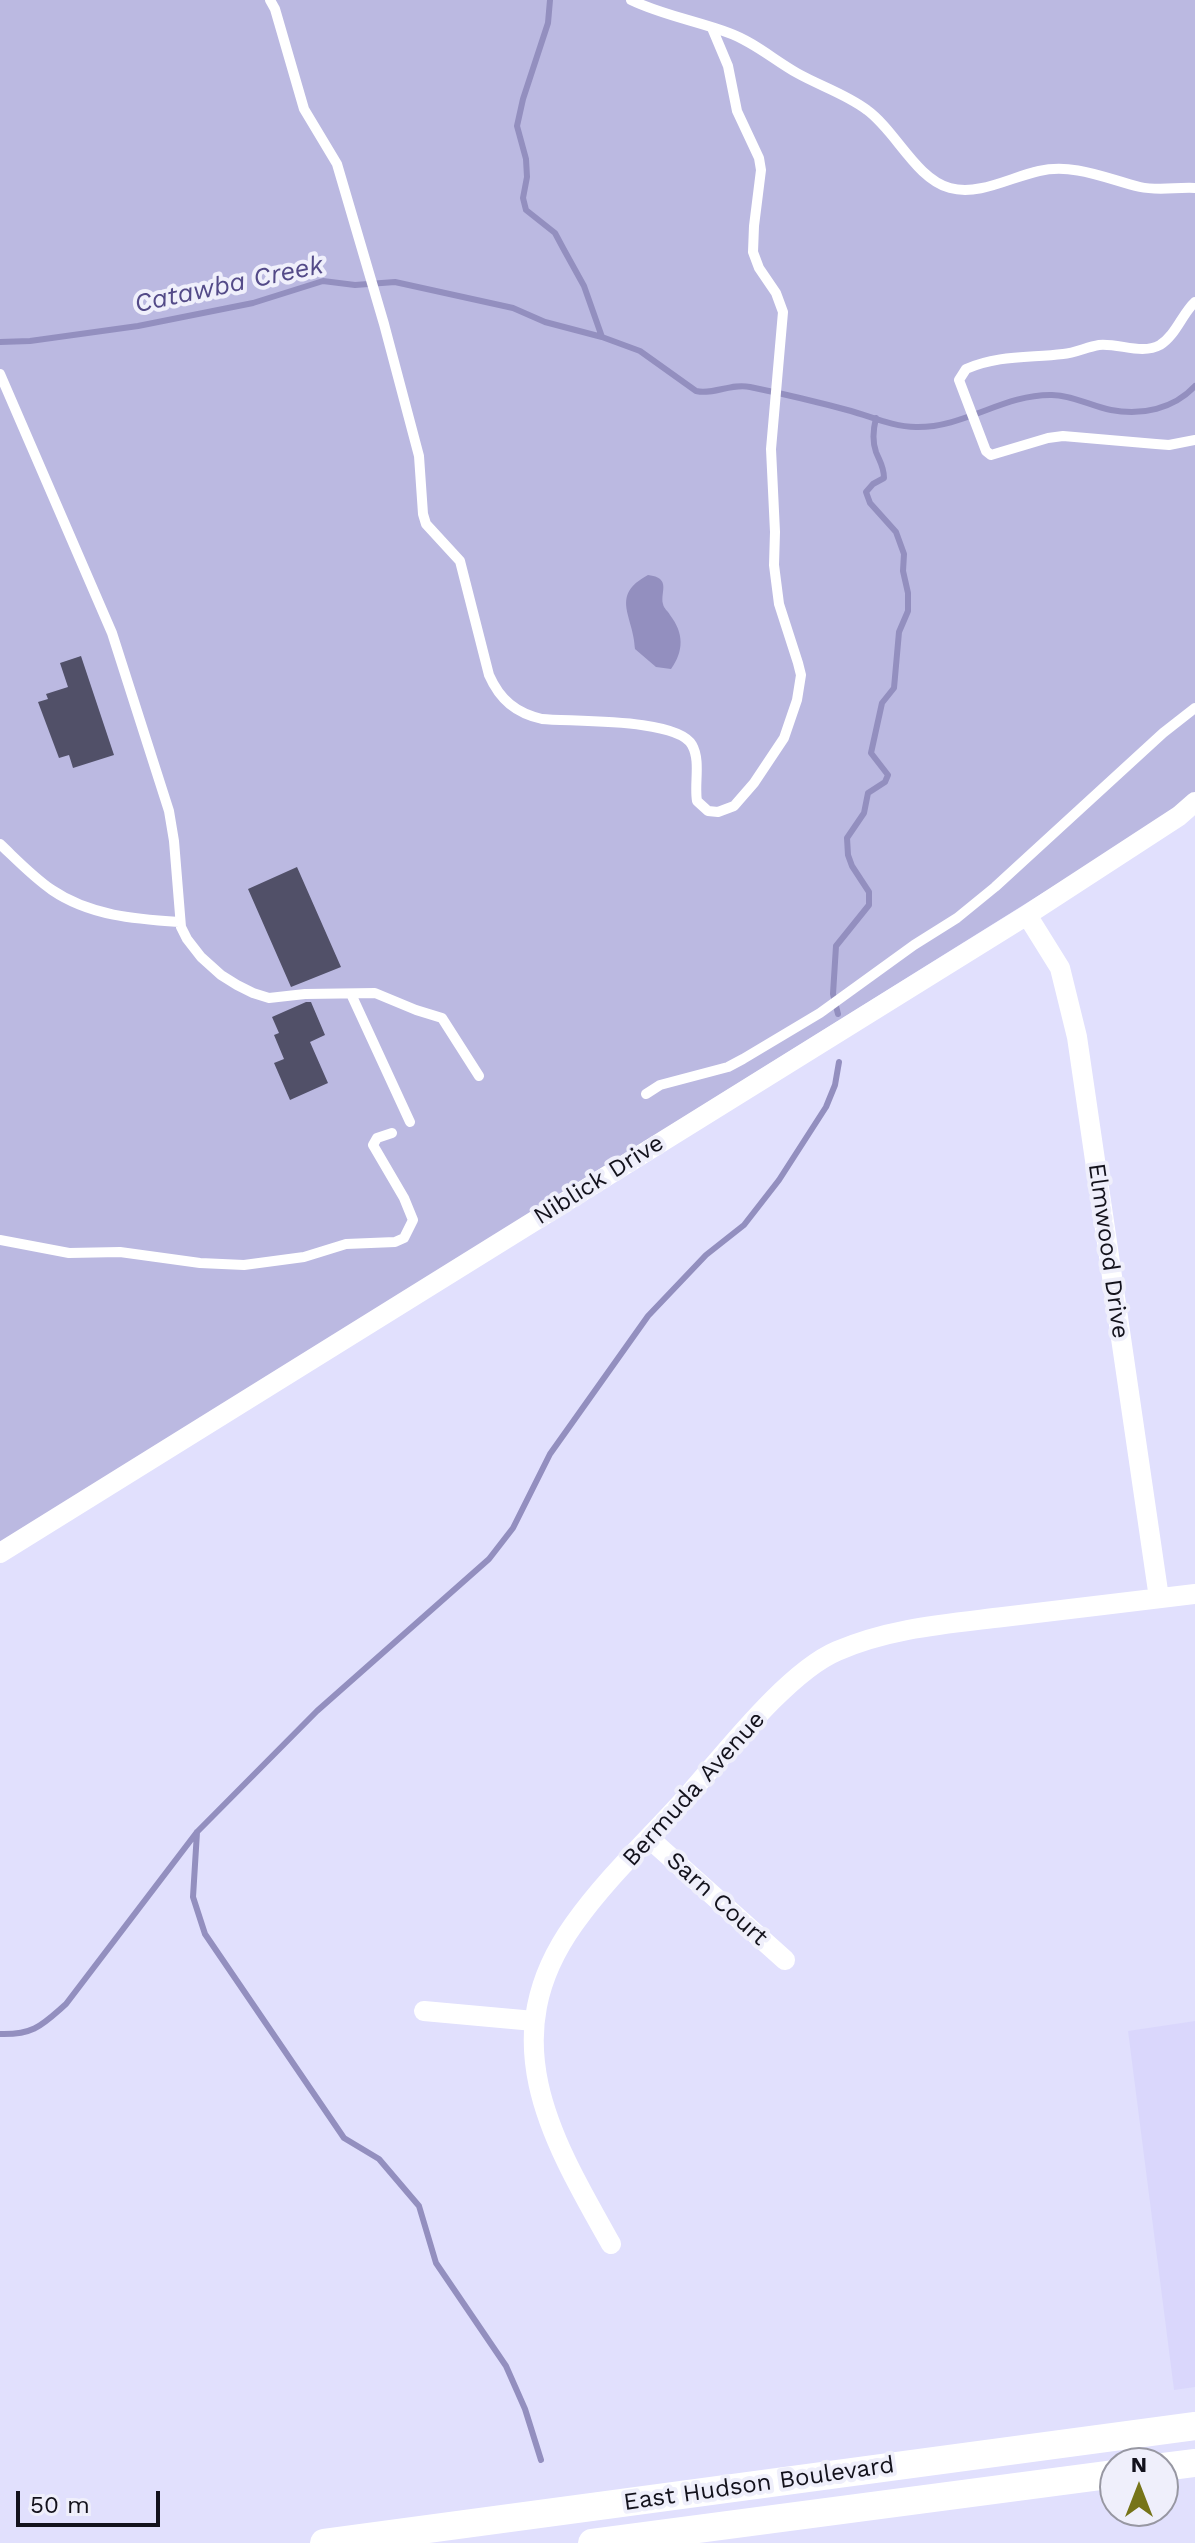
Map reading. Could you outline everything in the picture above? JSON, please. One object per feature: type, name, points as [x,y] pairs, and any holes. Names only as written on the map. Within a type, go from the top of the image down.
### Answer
[{"type":"main road","name":"East Hudson Boulevard","points":[[324,2543],[1195,2426]]},
{"type":"main road","name":"East Hudson Boulevard","points":[[592,2543],[1099,2476]]},
{"type":"street","name":"Niblick Drive","points":[[0,1553],[1027,915],[1179,816],[1195,802]]},
{"type":"street","name":"Elmwood Drive","points":[[1027,915],[1060,968],[1077,1037],[1159,1598]]},
{"type":"street","name":"Bermuda Avenue","points":[[611,2244],[555,2138],[542,2102],[533,2047],[534,2021],[548,1971],[564,1938],[602,1890],[786,1688],[834,1652],[870,1638],[919,1627],[1195,1594]]},
{"type":"street","name":"Sarn Court","points":[[650,1839],[785,1960]]},
{"type":"street","points":[[424,2011],[534,2021]]},
{"type":"lane","points":[[270,0],[304,109],[337,164],[419,456],[426,524],[460,561],[496,692],[509,705],[526,715],[542,719],[657,726],[682,735],[694,748],[697,801],[708,811],[718,812],[734,806],[743,797],[784,738],[800,687],[798,663],[775,588],[771,449],[781,355],[781,303],[759,268],[753,252],[759,158],[741,122],[728,66],[712,28]]},
{"type":"lane","points":[[631,0],[750,43],[799,74],[852,100],[890,131],[927,176],[947,188],[960,191],[974,189],[1053,169],[1098,174],[1150,188],[1195,188]]},
{"type":"lane","points":[[1195,302],[1170,336],[1158,346],[1139,349],[1098,345],[1061,354],[1017,356],[985,362],[966,369],[962,373],[961,384],[986,451],[991,455],[1063,436],[1169,445],[1195,440]]},
{"type":"lane","points":[[0,374],[112,633],[142,722],[169,811],[183,932],[201,957],[221,975],[253,993],[269,998],[383,995],[442,1018],[479,1076]]},
{"type":"lane","points":[[646,1094],[674,1080],[728,1067],[820,1013],[957,918],[1163,733],[1195,708]]},
{"type":"lane","points":[[0,844],[35,877],[71,901],[106,913],[180,922]]},
{"type":"lane","points":[[351,994],[410,1122]]},
{"type":"lane","points":[[0,1240],[69,1253],[138,1253],[221,1265],[304,1257],[346,1244],[395,1242],[404,1238],[413,1220],[404,1198],[373,1145],[377,1138],[392,1133]]},
{"type":"shaded area","points":[[0,0],[1195,0],[1195,794],[1174,811],[0,1544]]},
{"type":"shaded area","points":[[648,575],[663,582],[664,606],[680,635],[680,649],[671,669],[656,667],[635,649],[626,599],[636,583]]},
{"type":"shaded area","points":[[1195,2021],[1195,2387],[1174,2390],[1128,2031]]},
{"type":"building","points":[[81,656],[114,755],[73,768],[69,755],[59,758],[38,702],[48,699],[46,694],[68,687],[60,663]]},
{"type":"building","points":[[297,867],[341,967],[291,987],[248,889]]},
{"type":"building","points":[[311,1002],[325,1035],[310,1042],[328,1083],[290,1100],[274,1063],[284,1059],[274,1035],[279,1033],[272,1017]]},
{"type":"waterway","points":[[550,0],[548,23],[517,126],[526,159],[523,198],[526,210],[555,233],[584,286],[602,337]]},
{"type":"waterway","name":"Catawba Creek","points":[[0,342],[30,341],[138,326],[253,303],[323,281],[355,285],[395,282],[513,308],[545,322],[602,337],[640,351],[696,391],[750,387],[908,427],[951,422],[1034,396],[1059,395],[1111,410],[1145,411],[1167,405],[1195,386]]},
{"type":"waterway","points":[[838,1014],[833,994],[836,946],[869,905],[869,892],[848,855],[847,838],[864,813],[868,793],[885,782],[888,775],[871,753],[882,703],[894,688],[899,632],[908,611],[904,554],[896,532],[870,503],[866,492],[884,478],[874,444],[876,418]]},
{"type":"waterway","points":[[0,2034],[21,2033],[37,2027],[66,2004],[197,1832],[317,1711],[489,1559],[513,1528],[550,1454],[648,1316],[706,1255],[744,1225],[779,1180],[826,1107],[835,1085],[839,1062]]},
{"type":"waterway","points":[[197,1832],[193,1897],[205,1934],[344,2138],[379,2159],[419,2206],[436,2263],[506,2366],[525,2409],[541,2460]]}]
